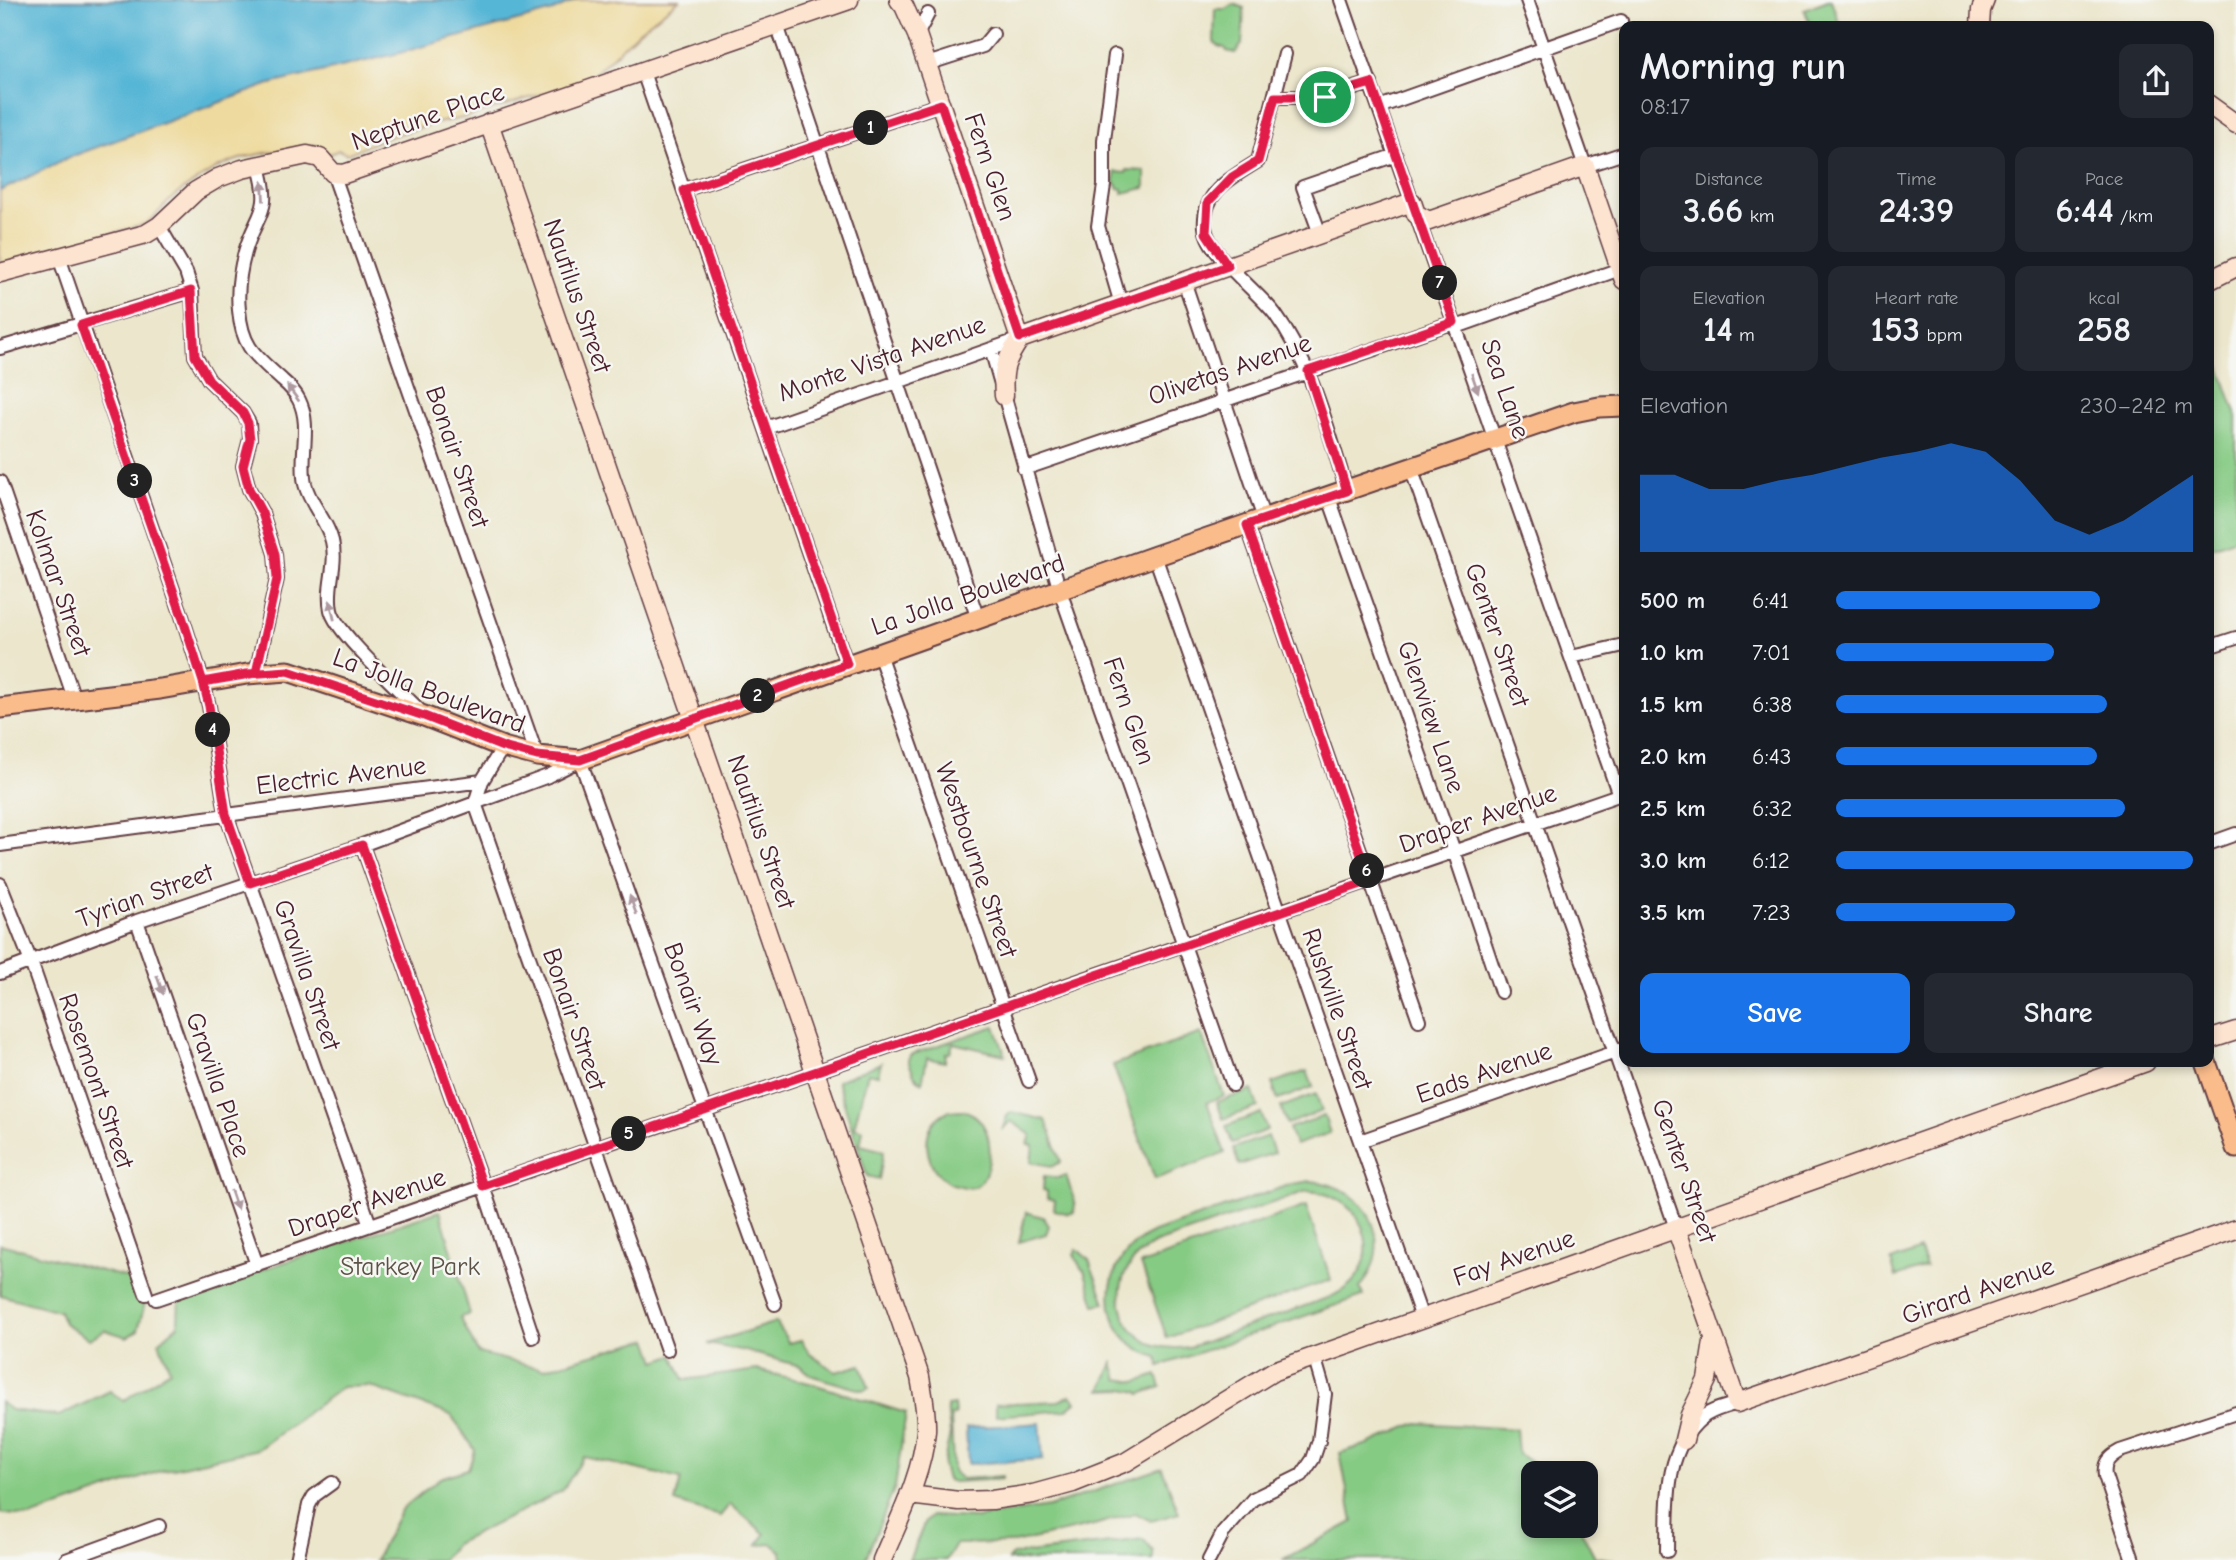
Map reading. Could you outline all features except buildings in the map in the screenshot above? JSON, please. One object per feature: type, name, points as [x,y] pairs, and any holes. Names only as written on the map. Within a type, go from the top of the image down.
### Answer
[{"type":"main road","name":"La Jolla Boulevard","points":[[0,708],[288,671],[424,716],[503,747],[537,756],[580,760],[1155,556],[1574,412],[1619,406]]},
{"type":"main road","points":[[2208,1067],[2236,1148]]},
{"type":"street","name":"Neptune Place","points":[[0,273],[146,234],[206,185],[242,169],[313,155],[324,162],[333,173],[344,174],[849,0]]},
{"type":"street","points":[[899,0],[917,35]]},
{"type":"street","name":"Sea Lane","points":[[1341,0],[1619,789]]},
{"type":"street","points":[[1527,0],[1619,261]]},
{"type":"street","points":[[1980,21],[1981,10],[1986,0]]},
{"type":"street","points":[[917,35],[928,14]]},
{"type":"street","points":[[1379,107],[1619,23]]},
{"type":"street","points":[[777,25],[978,619]]},
{"type":"street","points":[[927,64],[982,46],[993,34]]},
{"type":"street","name":"Fern Glen","points":[[917,35],[1020,338]]},
{"type":"street","name":"Glenview Lane","points":[[1285,54],[1258,161],[1232,177],[1208,202],[1206,233],[1228,266],[1274,313],[1308,371],[1338,494],[1501,992]]},
{"type":"street","points":[[1115,55],[1104,140],[1104,185],[1098,226],[1121,304]]},
{"type":"street","points":[[643,72],[847,664]]},
{"type":"street","points":[[1275,97],[1325,97],[1371,83]]},
{"type":"street","points":[[684,190],[941,104]]},
{"type":"street","points":[[2214,108],[2236,124]]},
{"type":"street","name":"Nautilus Street","points":[[489,123],[920,1377],[926,1410],[926,1433],[909,1495],[883,1560]]},
{"type":"street","points":[[1320,234],[1303,187],[1396,155]]},
{"type":"street","name":"Monte Vista Avenue","points":[[766,428],[1320,234],[1414,208],[1429,221],[1619,155]]},
{"type":"street","points":[[259,167],[265,189],[262,214],[245,251],[240,275],[239,310],[245,341],[250,350],[299,398],[305,416],[305,482],[326,523],[334,551],[330,603],[334,621],[424,716]]},
{"type":"street","name":"Bonair Street","points":[[333,173],[537,756]]},
{"type":"street","points":[[159,226],[186,272],[191,291],[195,356],[209,380],[243,413],[248,423],[250,439],[243,466],[249,489],[262,513],[275,554],[277,579],[256,673]]},
{"type":"street","name":"Gravilla Street","points":[[59,257],[203,682],[226,814],[370,1225]]},
{"type":"street","points":[[2214,278],[2236,267]]},
{"type":"street","name":"Olivetas Avenue","points":[[1024,469],[1308,371],[1619,273]]},
{"type":"street","points":[[1184,281],[1224,400],[1255,522],[1370,881],[1419,1020]]},
{"type":"street","points":[[0,348],[191,291]]},
{"type":"street","points":[[1004,396],[1004,366],[1020,338]]},
{"type":"street","name":"Fern Glen","points":[[990,349],[1060,591],[1233,1085]]},
{"type":"street","name":"Genter Street","points":[[1411,468],[1535,824],[1619,1050]]},
{"type":"street","name":"Kolmar Street","points":[[0,482],[74,698]]},
{"type":"street","name":"Rushville Street","points":[[1155,556],[1422,1318]]},
{"type":"street","points":[[2214,645],[2236,638]]},
{"type":"street","points":[[1571,657],[1619,646]]},
{"type":"street","name":"Westbourne Street","points":[[879,654],[1029,1081]]},
{"type":"street","points":[[475,803],[482,781],[503,747]]},
{"type":"street","name":"Tyrian Street","points":[[0,973],[137,921],[362,845],[548,776],[580,760]]},
{"type":"street","name":"Bonair Way","points":[[580,760],[775,1304]]},
{"type":"street","name":"Electric Avenue","points":[[0,845],[482,781]]},
{"type":"street","name":"Draper Avenue","points":[[151,1296],[257,1265],[705,1108],[816,1073],[1619,795]]},
{"type":"street","name":"Bonair Street","points":[[475,803],[667,1350]]},
{"type":"street","points":[[2214,842],[2236,834]]},
{"type":"street","points":[[362,845],[483,1186],[533,1337]]},
{"type":"street","name":"Rosemont Street","points":[[0,884],[31,962],[151,1296]]},
{"type":"street","name":"Gravilla Place","points":[[137,921],[257,1265]]},
{"type":"street","points":[[2214,1038],[2236,1031]]},
{"type":"street","name":"Eads Avenue","points":[[1360,1141],[1619,1050]]},
{"type":"street","name":"Genter Street","points":[[1624,1067],[1676,1228],[1737,1403]]},
{"type":"street","name":"Fay Avenue","points":[[909,1495],[959,1501],[992,1500],[1033,1494],[1073,1483],[1126,1462],[1274,1371],[2132,1067]]},
{"type":"street","name":"Girard Avenue","points":[[1737,1403],[2236,1228]]},
{"type":"street","points":[[1667,1550],[1671,1473],[1690,1415],[1707,1380],[1713,1335]]},
{"type":"street","points":[[1209,1560],[1223,1532],[1253,1499],[1302,1475],[1313,1459],[1319,1441],[1325,1394],[1314,1356]]},
{"type":"street","points":[[1684,1440],[1703,1416],[1737,1403]]},
{"type":"street","points":[[2133,1560],[2104,1470],[2108,1459],[2120,1451],[2236,1413]]},
{"type":"street","points":[[297,1560],[309,1505],[314,1496],[331,1483]]},
{"type":"street","points":[[66,1560],[159,1526]]},
{"type":"green space","points":[[1831,0],[1839,21],[1809,21],[1804,9]]},
{"type":"green space","points":[[1233,4],[1244,8],[1242,44],[1235,53],[1214,42],[1215,9],[1225,9]]},
{"type":"green space","points":[[1127,170],[1145,171],[1145,188],[1123,193],[1123,189],[1118,188],[1115,184],[1115,172],[1126,173]]},
{"type":"green space","points":[[2217,359],[2236,413],[2236,538],[2214,546],[2214,360]]},
{"type":"green space","points":[[995,1026],[1005,1055],[953,1043],[950,1053],[946,1053],[945,1062],[927,1058],[922,1083],[914,1075],[908,1060],[910,1055]]},
{"type":"green space","points":[[1201,1033],[1224,1096],[1207,1102],[1225,1153],[1155,1179],[1113,1065]]},
{"type":"green space","points":[[881,1063],[878,1075],[868,1073],[854,1127],[863,1130],[860,1145],[884,1151],[879,1179],[867,1176],[837,1081]]},
{"type":"green space","points":[[1307,1071],[1313,1087],[1278,1100],[1272,1083]]},
{"type":"green space","points":[[1252,1090],[1258,1107],[1223,1119],[1217,1102]]},
{"type":"green space","points":[[1316,1094],[1322,1111],[1287,1124],[1281,1107]]},
{"type":"green space","points":[[961,1110],[974,1115],[982,1124],[990,1148],[985,1173],[980,1182],[971,1188],[947,1181],[939,1174],[929,1155],[927,1144],[928,1133],[940,1116]]},
{"type":"green space","points":[[1011,1112],[1046,1120],[1061,1162],[1052,1166],[1031,1162],[1033,1145],[1028,1144],[1031,1135],[1011,1121],[1003,1128]]},
{"type":"green space","points":[[1261,1113],[1267,1130],[1232,1143],[1226,1126]]},
{"type":"green space","points":[[1324,1116],[1330,1133],[1295,1145],[1289,1128]]},
{"type":"green space","points":[[1268,1136],[1274,1153],[1239,1165],[1233,1148]]},
{"type":"green space","points":[[1066,1175],[1075,1203],[1074,1212],[1069,1214],[1054,1210],[1055,1200],[1047,1198],[1047,1191],[1043,1190],[1044,1176],[1057,1178]]},
{"type":"green space","points":[[1311,1181],[1331,1185],[1348,1193],[1371,1219],[1376,1235],[1376,1253],[1371,1270],[1360,1288],[1363,1296],[1160,1366],[1157,1357],[1136,1347],[1122,1333],[1113,1316],[1110,1297],[1113,1278],[1121,1259],[1135,1244],[1154,1232],[1292,1184]],"holes":[[[1307,1191],[1329,1195],[1346,1205],[1358,1219],[1365,1236],[1366,1253],[1361,1270],[1349,1285],[1330,1297],[1184,1348],[1157,1345],[1140,1337],[1128,1323],[1122,1307],[1121,1289],[1126,1272],[1138,1256],[1156,1243]]]},
{"type":"green space","points":[[1306,1206],[1331,1280],[1167,1338],[1141,1264]]},
{"type":"green space","name":"Starkey Park","points":[[440,1211],[470,1314],[460,1317],[478,1353],[543,1369],[648,1339],[656,1361],[673,1355],[684,1380],[757,1370],[906,1413],[895,1487],[865,1560],[783,1560],[781,1551],[772,1544],[758,1545],[765,1534],[730,1504],[720,1516],[675,1502],[681,1479],[584,1457],[562,1491],[455,1544],[442,1560],[375,1560],[401,1510],[440,1478],[468,1469],[475,1450],[451,1415],[369,1386],[342,1387],[258,1449],[160,1471],[30,1517],[0,1513],[0,1402],[11,1410],[59,1416],[110,1391],[123,1401],[170,1370],[159,1342],[178,1325],[179,1297]]},
{"type":"green space","points":[[1026,1212],[1043,1217],[1049,1226],[1046,1234],[1019,1242]]},
{"type":"green space","points":[[0,1244],[136,1280],[145,1303],[138,1330],[127,1337],[105,1330],[89,1339],[64,1323],[59,1311],[0,1295]]},
{"type":"green space","points":[[1077,1249],[1089,1260],[1105,1303],[1095,1305],[1084,1270],[1074,1255]]},
{"type":"green space","points":[[1920,1250],[1926,1267],[1896,1277],[1891,1261]]},
{"type":"green space","points":[[776,1322],[789,1343],[801,1340],[810,1354],[836,1372],[861,1365],[869,1388],[854,1388],[813,1376],[800,1366],[746,1351],[707,1344]]},
{"type":"green space","points":[[1113,1363],[1118,1379],[1137,1382],[1157,1375],[1161,1387],[1140,1394],[1124,1389],[1101,1390]]},
{"type":"green space","points":[[1071,1395],[1076,1402],[1066,1410],[996,1416],[996,1404],[1059,1401]]},
{"type":"green space","points":[[954,1405],[955,1415],[951,1415],[953,1471],[962,1479],[1002,1476],[1002,1479],[953,1482],[947,1480],[943,1466],[950,1434],[947,1406]]},
{"type":"green space","points":[[1417,1423],[1516,1429],[1518,1454],[1530,1461],[1521,1461],[1521,1538],[1585,1538],[1595,1557],[1615,1560],[1282,1560],[1353,1522],[1340,1453]]},
{"type":"green space","points":[[1162,1468],[1179,1513],[1151,1521],[1135,1513],[1014,1543],[956,1544],[946,1560],[909,1560],[925,1522],[931,1516],[976,1518],[1049,1507]]},
{"type":"green space","points":[[1143,1539],[1153,1551],[1153,1560],[1008,1560],[1012,1555]]},
{"type":"sand","points":[[576,0],[679,0],[639,31],[588,80],[464,118],[431,124],[347,154],[339,150],[329,154],[318,145],[310,145],[234,161],[194,182],[146,224],[0,264],[0,191],[67,158],[270,84],[399,53],[553,11]]},
{"type":"water","points":[[0,0],[576,0],[553,11],[399,53],[270,84],[67,158],[0,191]]},
{"type":"water","points":[[1040,1423],[1043,1459],[968,1464],[966,1428]]},
{"type":"route","points":[[1325,97],[1275,97],[1258,161],[1232,177],[1208,202],[1206,233],[1228,266],[1020,338],[941,104],[684,190],[847,664],[580,760],[537,756],[503,747],[424,716],[288,671],[247,674],[203,682],[81,325],[191,291],[195,356],[209,380],[243,413],[248,423],[250,439],[243,466],[249,489],[262,513],[275,554],[277,579],[256,673],[247,674],[203,682],[226,814],[250,883],[362,845],[483,1186],[1370,881],[1247,525],[1347,491],[1308,371],[1454,322],[1371,83],[1325,97]]}]
